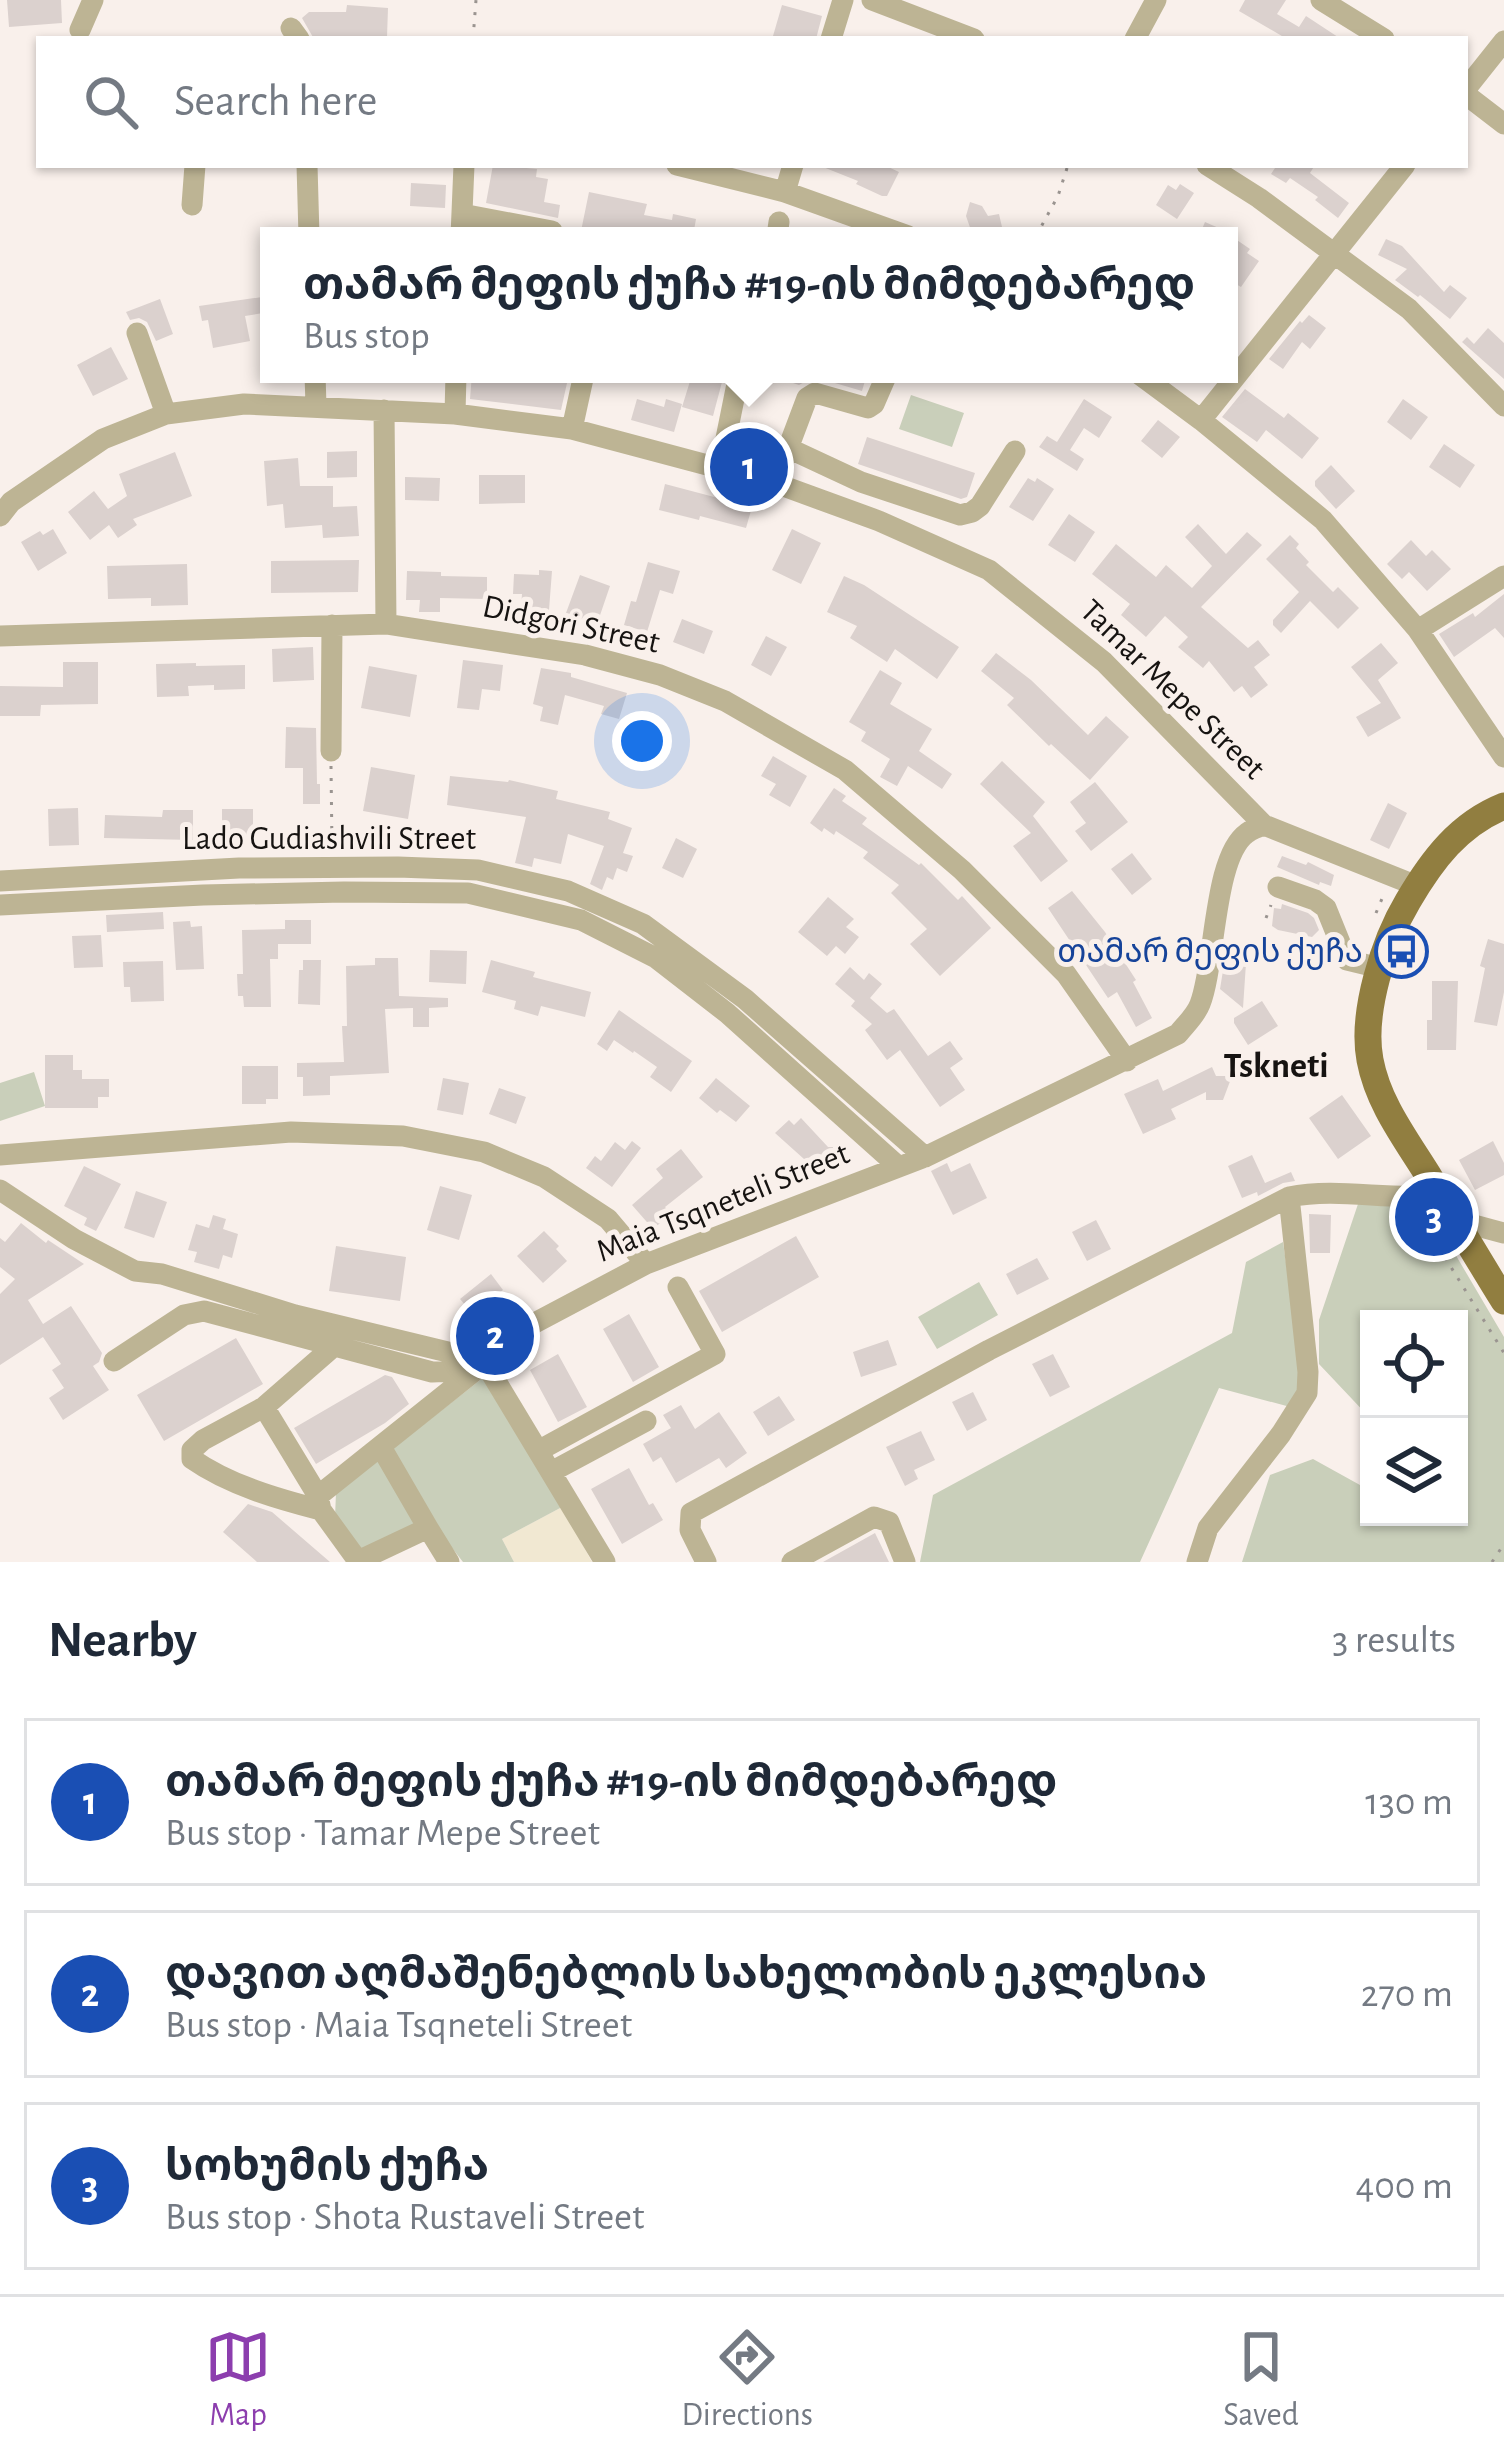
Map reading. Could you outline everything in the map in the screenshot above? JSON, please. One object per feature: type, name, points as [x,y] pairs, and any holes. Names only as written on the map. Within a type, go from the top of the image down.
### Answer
[{"type":"main road","points":[[1504,806],[1461,830],[1433,860],[1393,928],[1380,968],[1368,1045],[1382,1100],[1504,1301]]},
{"type":"street","points":[[80,30],[93,0]]},
{"type":"street","points":[[832,36],[843,0]]},
{"type":"street","points":[[872,0],[966,36]]},
{"type":"street","points":[[1137,36],[1156,0]]},
{"type":"street","points":[[1321,0],[1379,36]]},
{"type":"street","points":[[1468,88],[1504,41]]},
{"type":"street","points":[[1468,94],[1504,124]]},
{"type":"street","points":[[192,205],[195,168]]},
{"type":"street","points":[[307,168],[309,227]]},
{"type":"street","points":[[462,225],[464,168]]},
{"type":"street","points":[[689,168],[784,192],[883,227]]},
{"type":"street","points":[[784,192],[792,168]]},
{"type":"street","points":[[1212,168],[1409,309],[1504,406]]},
{"type":"street","points":[[1238,374],[1403,168]]},
{"type":"street","points":[[137,333],[166,413]]},
{"type":"street","points":[[315,383],[316,406]]},
{"type":"street","points":[[454,414],[456,383]]},
{"type":"street","points":[[572,429],[582,383]]},
{"type":"street","points":[[720,468],[730,383]]},
{"type":"street","points":[[775,483],[807,398],[815,393],[868,408],[883,383]]},
{"type":"street","points":[[1151,383],[1323,520],[1418,630],[1504,758]]},
{"type":"street","points":[[1201,420],[1231,383]]},
{"type":"street","name":"Tamar Mepe Street","points":[[0,516],[11,502],[103,440],[166,413],[244,404],[316,406],[454,414],[572,429],[775,483],[879,521],[988,570],[1104,662],[1264,825],[1417,886]]},
{"type":"street","points":[[384,410],[386,624]]},
{"type":"street","points":[[788,448],[861,482],[960,515],[980,506],[1015,451]]},
{"type":"street","points":[[1418,630],[1504,576]]},
{"type":"street","name":"Didgori Street","points":[[0,636],[386,624],[585,655],[660,675],[725,701],[845,770],[962,870],[1066,974],[1127,1060]]},
{"type":"street","points":[[331,751],[332,625]]},
{"type":"street","name":"Maia Tsqneteli Street","points":[[0,1190],[74,1239],[135,1271],[162,1274],[295,1315],[456,1354],[499,1342],[646,1264],[925,1157],[1178,1034],[1199,1008],[1231,854],[1244,834],[1264,825]]},
{"type":"street","name":"Lado Gudiashvili Street","points":[[0,880],[332,866],[478,869],[568,890],[643,924],[745,999],[786,1052]]},
{"type":"street","points":[[440,868],[440,893]]},
{"type":"street","points":[[97,875],[98,901]]},
{"type":"street","name":"Lado Gudiashvili Street","points":[[0,905],[227,894],[468,893],[581,920],[656,958],[925,1157]]},
{"type":"street","points":[[1276,893],[1315,900],[1326,908],[1347,960],[1380,968]]},
{"type":"street","name":"Lado Gudiashvili Street","points":[[829,1089],[899,1167]]},
{"type":"street","points":[[0,1155],[291,1132],[403,1136],[484,1152],[544,1177],[608,1219],[646,1264]]},
{"type":"street","points":[[706,1562],[690,1530],[691,1513],[989,1350],[1289,1197],[1316,1192],[1448,1208],[1502,1236]]},
{"type":"street","points":[[1197,1562],[1208,1528],[1307,1394],[1289,1197]]},
{"type":"street","points":[[538,1451],[715,1354],[679,1286]]},
{"type":"street","points":[[114,1361],[184,1316],[204,1311],[432,1372],[485,1363]]},
{"type":"street","points":[[334,1346],[264,1407],[203,1440],[192,1450],[192,1460],[290,1502],[320,1503],[485,1363],[499,1342]]},
{"type":"street","points":[[485,1363],[605,1562]]},
{"type":"street","points":[[264,1407],[358,1561],[428,1528]]},
{"type":"street","points":[[551,1472],[646,1420]]},
{"type":"street","points":[[381,1447],[449,1562]]},
{"type":"street","points":[[792,1562],[874,1517],[889,1522],[905,1562]]},
{"type":"path","points":[[473,36],[476,0]]},
{"type":"path","points":[[1041,227],[1067,168]]},
{"type":"path","points":[[331,751],[332,866]]},
{"type":"path","points":[[1266,918],[1276,893]]},
{"type":"path","points":[[1415,1211],[1504,1353]]},
{"type":"path","points":[[1492,1562],[1504,1544]]},
{"type":"shaded area","points":[[562,1507],[592,1562],[514,1562],[502,1539]]},
{"type":"green space","points":[[911,395],[964,413],[952,447],[899,429]]},
{"type":"green space","points":[[34,1072],[45,1106],[0,1121],[0,1083]]},
{"type":"green space","points":[[1358,1204],[1428,1208],[1504,1337],[1504,1562],[1242,1562],[1270,1475],[1313,1459],[1360,1485],[1360,1526],[1468,1526],[1468,1310],[1360,1310],[1360,1407],[1319,1364],[1319,1320]]},
{"type":"green space","points":[[1283,1242],[1304,1386],[1294,1408],[1219,1388],[1140,1562],[920,1562],[933,1495],[1232,1333],[1246,1262]]},
{"type":"green space","points":[[979,1282],[998,1315],[937,1349],[918,1317]]},
{"type":"green space","points":[[484,1377],[562,1507],[502,1539],[514,1562],[463,1562],[431,1521],[361,1551],[335,1517],[336,1493]]},
{"type":"building","points":[[7,0],[61,0],[62,23],[9,27]]},
{"type":"building","points":[[1245,0],[1286,0],[1277,14],[1299,27],[1306,16],[1336,36],[1282,36],[1239,11]]},
{"type":"building","points":[[347,5],[388,8],[387,36],[312,36],[302,18],[309,12],[346,12]]},
{"type":"building","points":[[782,5],[822,16],[817,36],[773,36]]},
{"type":"building","points":[[492,168],[526,168],[537,169],[536,177],[548,179],[544,202],[560,205],[558,218],[486,203]]},
{"type":"building","points":[[826,168],[899,172],[887,196],[856,184],[858,181]]},
{"type":"building","points":[[1275,168],[1313,168],[1310,173],[1349,203],[1338,218],[1290,178],[1286,183],[1271,174]]},
{"type":"building","points":[[411,183],[446,185],[445,208],[410,206]]},
{"type":"building","points":[[1180,184],[1194,193],[1177,219],[1156,205],[1168,185],[1176,190]]},
{"type":"building","points":[[589,192],[647,204],[644,215],[696,219],[695,227],[582,227]]},
{"type":"building","points":[[970,202],[982,206],[988,216],[999,214],[1002,227],[970,227],[966,216]]},
{"type":"building","points":[[1386,239],[1402,246],[1444,292],[1450,285],[1467,298],[1450,319],[1395,280],[1407,269],[1378,255]]},
{"type":"building","points":[[1238,241],[1259,261],[1238,285]]},
{"type":"building","points":[[260,297],[260,314],[245,316],[250,341],[213,348],[208,320],[202,321],[199,306]]},
{"type":"building","points":[[160,299],[173,334],[156,341],[147,322],[130,320],[126,312]]},
{"type":"building","points":[[1309,315],[1326,328],[1310,349],[1302,342],[1283,369],[1269,359]]},
{"type":"building","points":[[1488,328],[1504,343],[1504,379],[1462,342],[1467,337],[1474,344]]},
{"type":"building","points":[[111,347],[128,379],[93,396],[77,365]]},
{"type":"building","points":[[471,383],[567,383],[561,410],[470,399]]},
{"type":"building","points":[[689,383],[722,383],[713,416],[682,407]]},
{"type":"building","points":[[835,383],[864,383],[862,391]]},
{"type":"building","points":[[1245,389],[1284,418],[1288,413],[1319,438],[1302,459],[1266,430],[1257,442],[1222,417]]},
{"type":"building","points":[[637,399],[664,407],[666,399],[682,404],[674,432],[631,420]]},
{"type":"building","points":[[1084,399],[1112,417],[1099,438],[1084,428],[1070,450],[1084,459],[1077,471],[1039,447],[1047,436],[1057,442]]},
{"type":"building","points":[[1403,399],[1428,417],[1411,440],[1387,422]]},
{"type":"building","points":[[1158,420],[1180,437],[1162,458],[1141,441]]},
{"type":"building","points":[[867,437],[975,473],[967,497],[961,499],[858,464]]},
{"type":"building","points":[[1444,444],[1475,465],[1460,488],[1429,467]]},
{"type":"building","points":[[357,451],[357,477],[327,478],[327,452]]},
{"type":"building","points":[[175,452],[192,496],[133,519],[137,525],[118,538],[109,525],[90,540],[68,512],[94,491],[108,509],[127,496],[119,474]]},
{"type":"building","points":[[298,458],[300,486],[333,486],[333,507],[357,506],[359,536],[323,538],[322,525],[285,528],[283,504],[267,506],[264,461]]},
{"type":"building","points":[[1331,465],[1355,491],[1336,509],[1315,486]]},
{"type":"building","points":[[479,475],[525,475],[525,503],[479,504]]},
{"type":"building","points":[[405,477],[440,478],[439,501],[405,500]]},
{"type":"building","points":[[1028,478],[1054,489],[1033,521],[1009,507]]},
{"type":"building","points":[[665,484],[752,507],[746,528],[659,510]]},
{"type":"building","points":[[1069,514],[1095,532],[1075,562],[1048,545]]},
{"type":"building","points":[[1198,524],[1226,554],[1247,532],[1262,545],[1201,607],[1248,648],[1258,640],[1270,655],[1254,667],[1268,685],[1251,698],[1242,686],[1234,692],[1209,661],[1203,668],[1178,647],[1188,637],[1165,616],[1146,637],[1121,615],[1130,604],[1092,574],[1116,544],[1156,577],[1166,565],[1192,588],[1212,566],[1185,537]]},
{"type":"building","points":[[53,529],[67,553],[38,571],[21,542]]},
{"type":"building","points":[[792,529],[821,543],[801,584],[772,570]]},
{"type":"building","points":[[1290,535],[1309,562],[1306,565],[1333,592],[1338,587],[1359,608],[1338,629],[1310,601],[1281,633],[1273,625],[1299,592],[1266,559]]},
{"type":"building","points":[[1411,540],[1426,556],[1432,550],[1451,569],[1427,591],[1409,572],[1402,579],[1387,564]]},
{"type":"building","points":[[359,560],[358,592],[271,593],[271,561]]},
{"type":"building","points":[[648,562],[680,571],[673,594],[660,590],[647,632],[624,625]]},
{"type":"building","points":[[187,564],[188,605],[151,606],[151,598],[108,599],[107,566]]},
{"type":"building","points":[[539,570],[552,571],[549,610],[521,608],[522,594],[513,594],[514,574],[539,575]]},
{"type":"building","points":[[407,571],[487,577],[487,599],[440,598],[440,612],[419,612],[420,600],[406,600]]},
{"type":"building","points":[[580,575],[610,586],[597,624],[566,613]]},
{"type":"building","points":[[844,576],[959,647],[937,679],[895,649],[887,662],[850,638],[857,626],[827,612]]},
{"type":"building","points":[[1504,594],[1504,638],[1495,628],[1454,657],[1439,634],[1473,613],[1475,617]]},
{"type":"building","points":[[682,619],[713,631],[704,654],[673,642]]},
{"type":"building","points":[[766,636],[787,647],[771,676],[751,665]]},
{"type":"building","points":[[1381,643],[1398,663],[1378,680],[1401,718],[1368,737],[1356,717],[1381,703],[1351,667]]},
{"type":"building","points":[[313,647],[314,680],[273,682],[272,649]]},
{"type":"building","points":[[996,653],[1088,735],[1106,716],[1129,737],[1090,780],[1007,705],[1014,698],[981,671]]},
{"type":"building","points":[[463,660],[503,665],[500,691],[482,689],[479,710],[457,708]]},
{"type":"building","points":[[63,662],[98,662],[98,704],[41,705],[40,716],[0,716],[0,686],[63,687]]},
{"type":"building","points":[[156,664],[245,665],[245,689],[188,686],[189,696],[157,697]]},
{"type":"building","points":[[369,666],[417,675],[410,717],[361,708]]},
{"type":"building","points":[[541,668],[627,693],[619,719],[601,714],[604,706],[565,695],[558,725],[540,721],[543,707],[533,704]]},
{"type":"building","points":[[880,670],[902,683],[890,704],[932,729],[919,751],[952,774],[942,789],[908,766],[897,786],[880,777],[890,759],[861,741],[866,732],[849,722]]},
{"type":"building","points":[[286,727],[316,728],[320,804],[303,804],[303,768],[285,768]]},
{"type":"building","points":[[773,756],[807,776],[790,807],[769,795],[776,784],[761,776]]},
{"type":"building","points":[[1002,761],[1045,802],[1033,816],[1068,861],[1041,882],[1013,846],[1031,833],[980,784]]},
{"type":"building","points":[[371,767],[415,775],[408,819],[363,811]]},
{"type":"building","points":[[450,776],[509,780],[558,791],[556,799],[610,812],[608,819],[632,828],[623,853],[633,856],[627,872],[617,868],[602,890],[590,884],[604,846],[568,834],[561,864],[534,858],[532,867],[515,863],[526,817],[447,805]]},
{"type":"building","points":[[1095,782],[1128,822],[1091,851],[1075,831],[1086,823],[1070,802]]},
{"type":"building","points":[[834,788],[846,796],[842,801],[867,818],[862,824],[921,863],[958,900],[962,896],[991,928],[940,976],[910,944],[927,929],[891,893],[899,885],[863,858],[868,852],[836,831],[834,835],[824,828],[822,832],[810,823]]},
{"type":"building","points":[[1388,803],[1407,813],[1389,849],[1370,840]]},
{"type":"building","points":[[78,808],[79,845],[49,846],[48,809]]},
{"type":"building","points":[[222,809],[253,809],[253,838],[222,838]]},
{"type":"building","points":[[163,810],[193,810],[193,840],[104,838],[105,815],[162,817]]},
{"type":"building","points":[[676,838],[697,849],[683,878],[662,868]]},
{"type":"building","points":[[1132,853],[1152,879],[1132,895],[1111,869]]},
{"type":"building","points":[[1282,856],[1334,875],[1331,886],[1277,867]]},
{"type":"building","points":[[1072,891],[1136,980],[1152,1018],[1136,1027],[1117,992],[1108,998],[1048,908]]},
{"type":"building","points":[[828,897],[854,919],[846,927],[859,937],[845,954],[836,946],[827,956],[798,932]]},
{"type":"building","points":[[1282,904],[1308,913],[1319,930],[1312,937],[1272,926],[1274,908],[1281,909]]},
{"type":"building","points":[[163,912],[164,929],[107,932],[106,915]]},
{"type":"building","points":[[285,920],[311,920],[311,944],[278,944],[278,959],[270,959],[271,1007],[244,1007],[237,974],[243,974],[242,930],[285,929]]},
{"type":"building","points":[[190,921],[191,927],[202,926],[204,969],[176,970],[173,922]]},
{"type":"building","points":[[101,935],[103,967],[74,968],[72,936]]},
{"type":"building","points":[[1488,939],[1504,944],[1504,992],[1497,1026],[1474,1022]]},
{"type":"building","points":[[1227,946],[1247,948],[1243,1008],[1220,989]]},
{"type":"building","points":[[430,950],[467,951],[466,984],[429,982]]},
{"type":"building","points":[[375,958],[398,958],[399,996],[448,998],[448,1007],[429,1008],[429,1027],[413,1027],[413,1008],[385,1009],[389,1073],[330,1076],[330,1095],[303,1096],[297,1063],[344,1062],[346,966],[375,965]]},
{"type":"building","points":[[303,960],[321,960],[320,1005],[298,1004]]},
{"type":"building","points":[[491,960],[591,992],[585,1017],[541,1006],[538,1016],[514,1009],[516,1001],[482,992]]},
{"type":"building","points":[[163,961],[164,1001],[131,1002],[130,987],[124,987],[123,962]]},
{"type":"building","points":[[850,967],[864,980],[869,973],[882,984],[870,998],[887,1013],[894,1009],[928,1056],[950,1041],[963,1059],[950,1068],[965,1090],[940,1107],[900,1050],[887,1060],[865,1030],[872,1024],[835,984]]},
{"type":"building","points":[[1432,981],[1458,981],[1456,1050],[1427,1050]]},
{"type":"building","points":[[1262,1001],[1278,1026],[1248,1045],[1234,1018]]},
{"type":"building","points":[[619,1010],[692,1061],[671,1092],[650,1077],[657,1067],[634,1051],[614,1040],[607,1051],[597,1044]]},
{"type":"building","points":[[45,1055],[73,1055],[73,1070],[82,1070],[82,1079],[109,1079],[109,1097],[98,1097],[98,1108],[45,1108]]},
{"type":"building","points":[[242,1066],[278,1066],[278,1099],[242,1104]]},
{"type":"building","points":[[1212,1067],[1216,1076],[1232,1076],[1223,1100],[1206,1100],[1206,1092],[1171,1109],[1176,1119],[1143,1134],[1124,1094],[1158,1079],[1163,1091]]},
{"type":"building","points":[[443,1078],[469,1083],[463,1115],[437,1110]]},
{"type":"building","points":[[716,1078],[750,1106],[736,1122],[699,1098]]},
{"type":"building","points":[[499,1088],[526,1097],[516,1124],[489,1114]]},
{"type":"building","points":[[1342,1095],[1371,1136],[1338,1159],[1309,1118]]},
{"type":"building","points":[[801,1118],[828,1147],[839,1147],[840,1163],[814,1168],[775,1133],[789,1120],[794,1125]]},
{"type":"building","points":[[632,1141],[641,1148],[612,1187],[586,1168],[595,1156],[601,1161],[615,1142],[625,1150]]},
{"type":"building","points":[[1493,1141],[1504,1163],[1504,1175],[1475,1190],[1459,1160]]},
{"type":"building","points":[[681,1149],[703,1177],[665,1207],[671,1214],[653,1229],[632,1205],[663,1178],[656,1169]]},
{"type":"building","points":[[1252,1155],[1265,1183],[1291,1172],[1295,1181],[1242,1198],[1228,1166]]},
{"type":"building","points":[[947,1163],[951,1172],[970,1163],[987,1198],[953,1215],[931,1171]]},
{"type":"building","points":[[84,1166],[121,1184],[96,1231],[84,1225],[87,1218],[64,1206]]},
{"type":"building","points":[[440,1186],[472,1195],[459,1240],[427,1230]]},
{"type":"building","points":[[136,1191],[167,1202],[154,1238],[124,1228]]},
{"type":"building","points":[[1309,1214],[1331,1215],[1330,1253],[1310,1253]]},
{"type":"building","points":[[213,1215],[226,1219],[223,1229],[238,1234],[232,1258],[223,1255],[219,1269],[194,1262],[197,1252],[188,1250],[196,1224],[209,1228]]},
{"type":"building","points":[[1096,1220],[1111,1249],[1087,1261],[1072,1232]]},
{"type":"building","points":[[21,1223],[84,1264],[28,1300],[43,1324],[71,1306],[102,1353],[93,1366],[109,1390],[63,1420],[49,1398],[64,1388],[52,1370],[61,1364],[43,1337],[0,1365],[0,1294],[15,1279],[0,1267],[0,1238],[5,1242]]},
{"type":"building","points":[[544,1231],[567,1261],[543,1283],[517,1256]]},
{"type":"building","points":[[796,1236],[819,1277],[722,1332],[699,1291]]},
{"type":"building","points":[[336,1246],[406,1257],[400,1301],[329,1291]]},
{"type":"building","points":[[1037,1258],[1049,1279],[1017,1295],[1006,1274]]},
{"type":"building","points":[[491,1274],[503,1290],[473,1314],[460,1299]]},
{"type":"building","points":[[629,1314],[659,1367],[633,1382],[603,1329]]},
{"type":"building","points":[[236,1338],[263,1384],[164,1441],[137,1395]]},
{"type":"building","points":[[888,1340],[897,1365],[861,1377],[853,1352]]},
{"type":"building","points":[[558,1354],[587,1407],[558,1422],[530,1370]]},
{"type":"building","points":[[1053,1354],[1070,1387],[1050,1397],[1032,1364]]},
{"type":"building","points":[[385,1375],[392,1377],[409,1404],[316,1464],[294,1428]]},
{"type":"building","points":[[973,1392],[987,1420],[967,1431],[952,1402]]},
{"type":"building","points":[[779,1396],[795,1420],[768,1436],[753,1412]]},
{"type":"building","points":[[681,1405],[695,1429],[719,1412],[747,1453],[726,1468],[719,1458],[676,1483],[661,1457],[653,1462],[643,1444],[671,1428],[663,1415]]},
{"type":"building","points":[[921,1431],[935,1460],[914,1470],[918,1479],[905,1486],[886,1447]]},
{"type":"building","points":[[629,1468],[663,1520],[622,1544],[591,1489]]},
{"type":"building","points":[[248,1504],[272,1512],[330,1562],[257,1562],[223,1532]]},
{"type":"building","points":[[875,1533],[889,1562],[823,1562]]},
{"type":"place","name":"თამარ მეფის ქუჩა #19-ის მიმდებარედ","points":[[749,467]]},
{"type":"place","name":"თამარ მეფის ქუჩა","points":[[1402,952]]},
{"type":"place","name":"სოხუმის ქუჩა","points":[[1434,1217]]},
{"type":"place","name":"დავით აღმაშენებლის სახელობის ეკლესია","points":[[495,1336]]},
{"type":"district","name":"Tskneti","points":[[1276,1066]]}]
